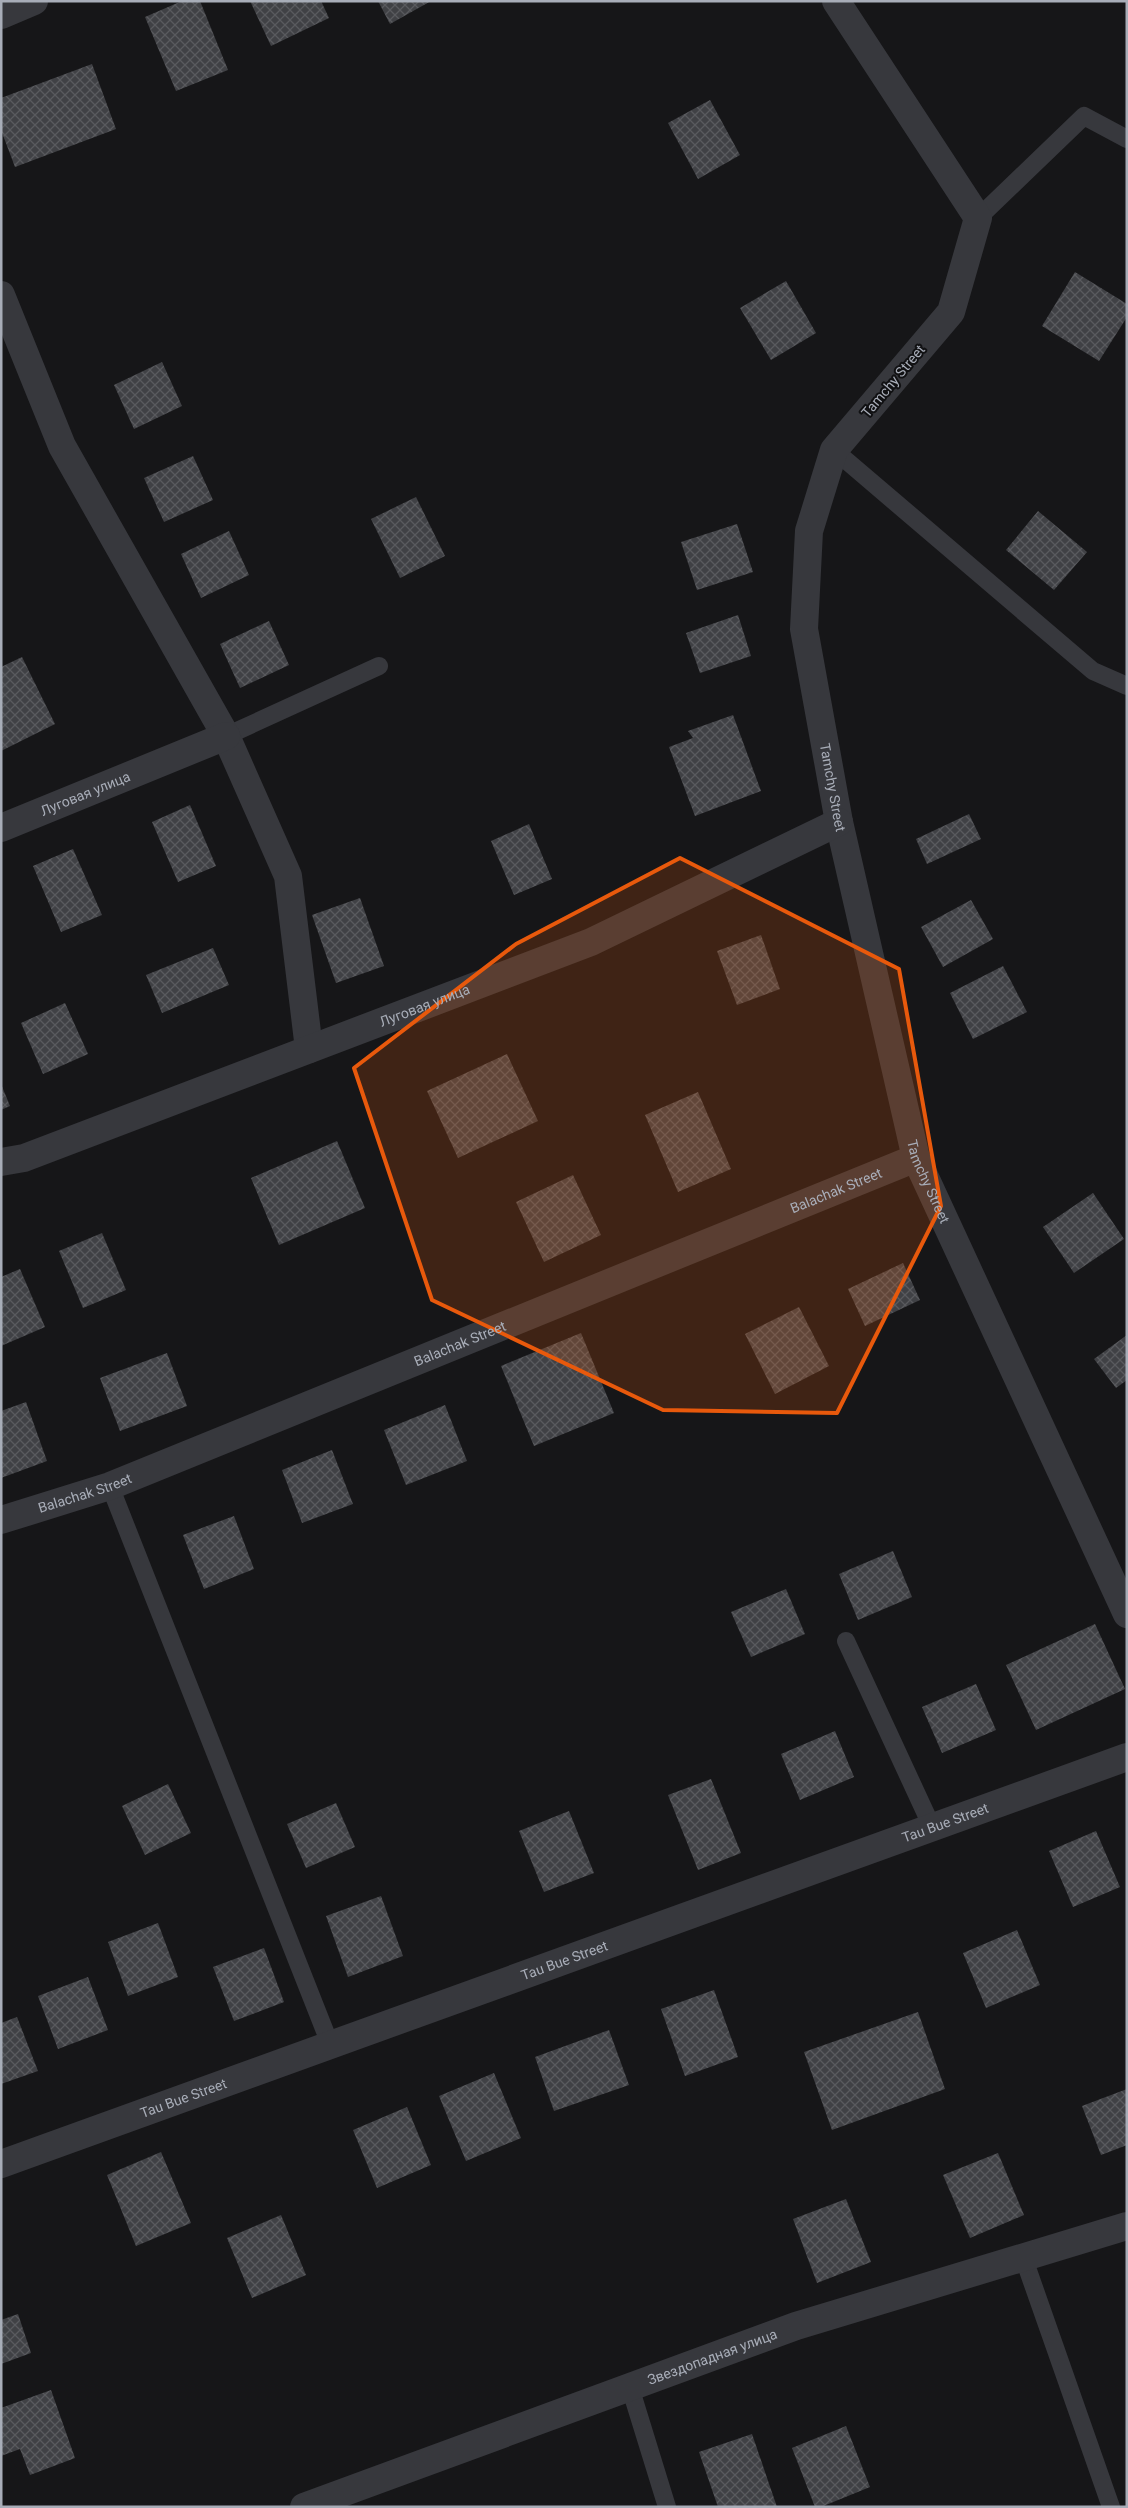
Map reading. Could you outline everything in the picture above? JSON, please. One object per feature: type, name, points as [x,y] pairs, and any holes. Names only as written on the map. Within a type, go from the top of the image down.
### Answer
[{"type":"street","points":[[1,15],[34,1]]},
{"type":"street","points":[[836,1],[978,218]]},
{"type":"street","name":"Tamchy Street","points":[[978,218],[951,312],[834,450],[809,531],[804,629],[839,822],[916,1158],[1127,1614]]},
{"type":"street","points":[[1,295],[62,446],[226,736],[288,876],[309,1049]]},
{"type":"street","name":"Луговая улица","points":[[1,828],[226,736]]},
{"type":"street","name":"Луговая улица","points":[[1,1162],[24,1158],[591,942],[839,822]]},
{"type":"street","name":"Balachak Street","points":[[1,1520],[110,1486],[916,1158]]},
{"type":"street","name":"Tau Bue Street","points":[[1,2164],[1127,1757]]},
{"type":"street","name":"Звездопадная улица","points":[[304,2507],[796,2326],[1127,2226]]},
{"type":"lane","points":[[978,218],[1084,116],[1127,139]]},
{"type":"lane","points":[[834,450],[1093,671],[1127,686]]},
{"type":"lane","points":[[226,736],[379,666]]},
{"type":"lane","points":[[110,1486],[330,2044]]},
{"type":"lane","points":[[846,1641],[932,1827]]},
{"type":"lane","points":[[1024,2258],[1111,2507]]},
{"type":"lane","points":[[630,2387],[667,2507]]},
{"type":"highlighted area","points":[[680,858],[899,969],[941,1206],[837,1413],[663,1410],[432,1300],[354,1068],[516,944]]},
{"type":"building","points":[[182,1],[200,1],[228,70],[176,91],[145,17]]},
{"type":"building","points":[[250,1],[321,1],[329,18],[271,46]]},
{"type":"building","points":[[378,1],[431,1],[390,24]]},
{"type":"building","points":[[92,64],[116,129],[15,167],[1,130],[1,98]]},
{"type":"building","points":[[710,100],[740,155],[698,179],[668,123]]},
{"type":"building","points":[[1075,272],[1127,304],[1127,317],[1099,361],[1042,326]]},
{"type":"building","points":[[786,281],[816,333],[771,360],[740,308]]},
{"type":"building","points":[[162,362],[182,406],[134,429],[114,385]]},
{"type":"building","points":[[193,456],[213,500],[164,522],[144,478]]},
{"type":"building","points":[[416,497],[445,556],[400,578],[371,519]]},
{"type":"building","points":[[1038,511],[1087,552],[1054,590],[1006,550]]},
{"type":"building","points":[[737,524],[753,572],[697,590],[681,542]]},
{"type":"building","points":[[229,531],[249,575],[201,598],[181,554]]},
{"type":"building","points":[[738,615],[751,656],[700,673],[686,633]]},
{"type":"building","points":[[269,621],[289,665],[240,688],[220,644]]},
{"type":"building","points":[[22,657],[55,724],[1,751],[1,667]]},
{"type":"building","points":[[733,715],[761,791],[695,816],[669,747],[693,738],[688,731]]},
{"type":"building","points":[[190,805],[216,866],[178,882],[152,822]]},
{"type":"building","points":[[969,814],[981,839],[927,864],[916,839]]},
{"type":"building","points":[[529,824],[552,879],[514,895],[491,841]]},
{"type":"building","points":[[73,849],[102,915],[61,932],[33,866]]},
{"type":"building","points":[[360,898],[384,966],[336,983],[312,915]]},
{"type":"building","points":[[971,900],[993,939],[943,967],[921,927]]},
{"type":"building","points":[[761,935],[780,989],[737,1005],[717,951]]},
{"type":"building","points":[[213,948],[229,985],[162,1013],[146,975]]},
{"type":"building","points":[[1003,966],[1027,1012],[973,1039],[950,993]]},
{"type":"building","points":[[65,1003],[88,1054],[43,1074],[21,1023]]},
{"type":"building","points":[[507,1054],[538,1121],[458,1158],[427,1091]]},
{"type":"building","points":[[1,1084],[10,1106],[1,1110]]},
{"type":"building","points":[[698,1092],[731,1169],[678,1192],[645,1115]]},
{"type":"building","points":[[337,1141],[365,1208],[279,1245],[251,1178]]},
{"type":"building","points":[[573,1175],[601,1235],[544,1262],[516,1202]]},
{"type":"building","points":[[1093,1193],[1124,1239],[1074,1273],[1043,1227]]},
{"type":"building","points":[[102,1233],[126,1290],[83,1308],[59,1251]]},
{"type":"building","points":[[903,1263],[920,1300],[865,1326],[848,1289]]},
{"type":"building","points":[[20,1269],[45,1327],[1,1346],[1,1277]]},
{"type":"building","points":[[799,1307],[829,1366],[775,1394],[745,1334]]},
{"type":"building","points":[[581,1333],[614,1413],[534,1446],[501,1366]]},
{"type":"building","points":[[1127,1335],[1127,1380],[1116,1388],[1094,1359]]},
{"type":"building","points":[[167,1353],[187,1406],[120,1431],[100,1378]]},
{"type":"building","points":[[26,1402],[47,1461],[1,1478],[1,1411]]},
{"type":"building","points":[[445,1405],[467,1461],[406,1485],[384,1430]]},
{"type":"building","points":[[332,1450],[353,1504],[302,1523],[282,1470]]},
{"type":"building","points":[[234,1516],[254,1569],[204,1589],[183,1535]]},
{"type":"building","points":[[893,1551],[912,1597],[858,1620],[839,1574]]},
{"type":"building","points":[[786,1589],[805,1634],[751,1657],[731,1612]]},
{"type":"building","points":[[1095,1624],[1125,1689],[1036,1730],[1006,1665]]},
{"type":"building","points":[[976,1684],[996,1730],[942,1753],[922,1707]]},
{"type":"building","points":[[835,1731],[854,1777],[800,1800],[781,1754]]},
{"type":"building","points":[[711,1779],[741,1853],[698,1870],[668,1795]]},
{"type":"building","points":[[168,1784],[191,1833],[145,1855],[122,1806]]},
{"type":"building","points":[[336,1803],[355,1847],[306,1868],[287,1824]]},
{"type":"building","points":[[569,1811],[594,1873],[544,1892],[519,1831]]},
{"type":"building","points":[[1096,1831],[1120,1887],[1073,1907],[1049,1851]]},
{"type":"building","points":[[381,1896],[403,1956],[348,1977],[326,1916]]},
{"type":"building","points":[[158,1923],[178,1977],[128,1996],[108,1942]]},
{"type":"building","points":[[1017,1930],[1040,1985],[986,2008],[963,1953]]},
{"type":"building","points":[[264,1948],[284,2002],[234,2021],[213,1967]]},
{"type":"building","points":[[88,1977],[108,2030],[58,2049],[38,1996]]},
{"type":"building","points":[[714,1990],[738,2057],[685,2076],[661,2009]]},
{"type":"building","points":[[918,2012],[945,2089],[832,2130],[804,2052]]},
{"type":"building","points":[[17,2017],[38,2071],[1,2084],[1,2023]]},
{"type":"building","points":[[609,2030],[629,2085],[554,2111],[535,2057]]},
{"type":"building","points":[[494,2073],[521,2138],[466,2161],[439,2096]]},
{"type":"building","points":[[1127,2089],[1127,2145],[1101,2155],[1082,2106]]},
{"type":"building","points":[[407,2107],[431,2165],[377,2188],[353,2130]]},
{"type":"building","points":[[161,2152],[191,2223],[136,2246],[107,2175]]},
{"type":"building","points":[[998,2153],[1024,2215],[970,2238],[943,2175]]},
{"type":"building","points":[[846,2199],[871,2262],[817,2283],[793,2219]]},
{"type":"building","points":[[281,2215],[306,2275],[252,2298],[227,2238]]},
{"type":"building","points":[[18,2314],[31,2353],[1,2364],[1,2320]]},
{"type":"building","points":[[51,2390],[75,2458],[30,2475],[20,2449],[1,2456],[1,2408]]},
{"type":"building","points":[[846,2426],[870,2487],[821,2507],[815,2507],[792,2448]]},
{"type":"building","points":[[752,2434],[777,2507],[718,2507],[699,2452]]}]
